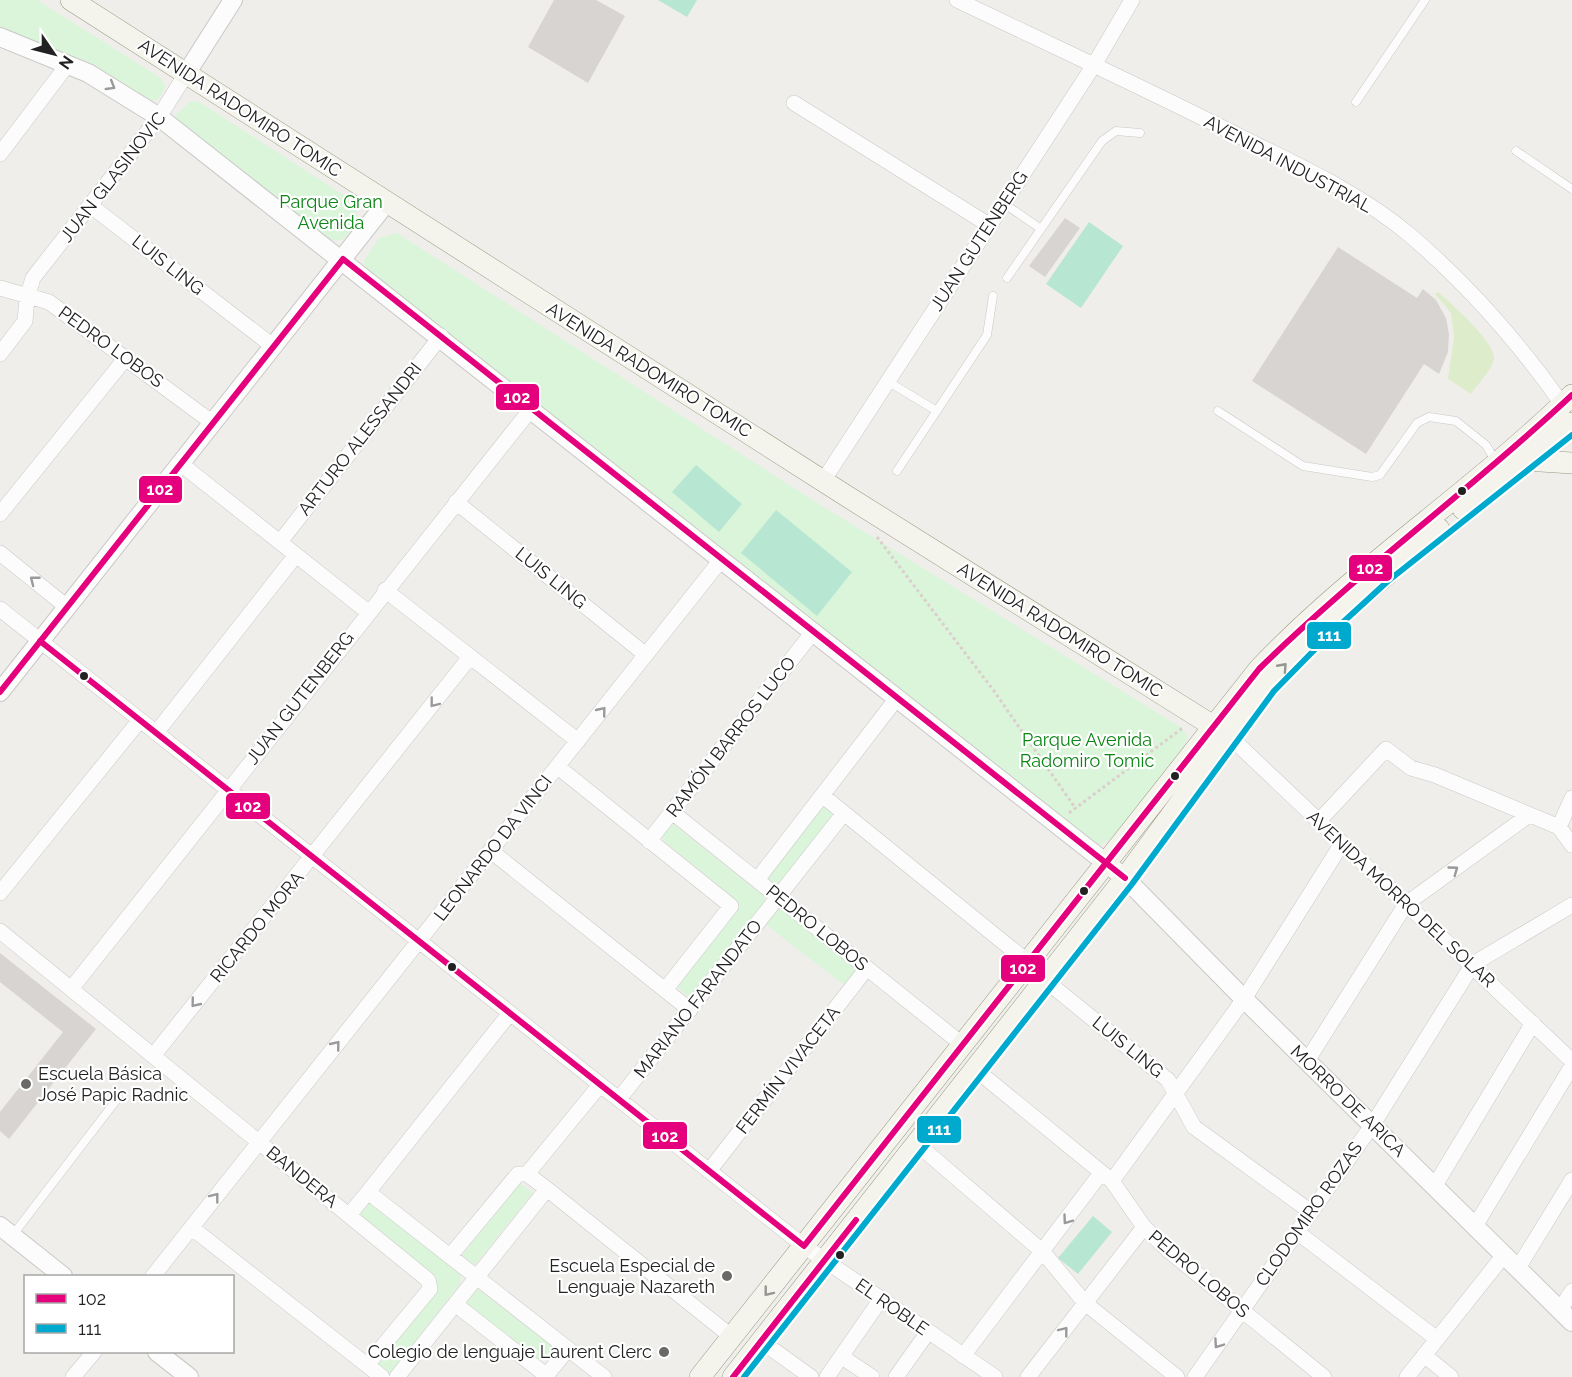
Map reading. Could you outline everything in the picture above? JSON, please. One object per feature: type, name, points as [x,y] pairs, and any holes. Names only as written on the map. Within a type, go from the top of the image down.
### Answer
[{"type":"main road","name":"AVENIDA RADOMIRO TOMIC","points":[[71,0],[823,481],[1213,727]]},
{"type":"main road","points":[[733,1377],[1125,878],[1213,727],[1439,529],[1525,460],[1570,411]]},
{"type":"main road","points":[[700,1377],[1213,727],[1283,643],[1342,590],[1497,463],[1570,411]]},
{"type":"main road","points":[[1525,460],[1572,464]]},
{"type":"street","name":"JUAN GLASINOVIC","points":[[0,354],[26,321],[27,298],[33,278],[159,117],[233,0]]},
{"type":"street","name":"AVENIDA INDUSTRIAL","points":[[957,0],[1312,172],[1383,216],[1411,236],[1482,305],[1570,411]]},
{"type":"street","name":"JUAN GUTENBERG","points":[[823,481],[1094,65],[1132,0]]},
{"type":"street","points":[[0,37],[68,64],[109,84],[159,117],[441,336],[1125,878]]},
{"type":"street","points":[[0,154],[68,64]]},
{"type":"street","points":[[794,103],[989,225]]},
{"type":"street","points":[[0,692],[387,202]]},
{"type":"street","name":"LUIS LING","points":[[91,206],[274,347]]},
{"type":"street","name":"PEDRO LOBOS","points":[[0,288],[27,298],[49,302],[213,423]]},
{"type":"street","name":"ARTURO ALESSANDRI","points":[[280,542],[441,336]]},
{"type":"street","points":[[0,514],[125,359]]},
{"type":"street","name":"JUAN GUTENBERG","points":[[71,989],[385,590],[531,409]]},
{"type":"street","points":[[181,464],[368,612]]},
{"type":"street","name":"LUIS LING","points":[[456,502],[646,655]]},
{"type":"street","points":[[0,553],[68,607]]},
{"type":"street","points":[[156,733],[296,555]]},
{"type":"street","name":"LEONARDO DA VINCI","points":[[154,1275],[721,560]]},
{"type":"street","points":[[385,590],[578,741]]},
{"type":"street","name":"EL ROBLE","points":[[0,609],[804,1246],[963,1356],[976,1372],[995,1377]]},
{"type":"street","name":"RAMÓN BARROS LUCO","points":[[649,841],[813,632]]},
{"type":"street","name":"RICARDO MORA","points":[[153,1056],[470,657]]},
{"type":"street","points":[[757,880],[897,698]]},
{"type":"street","points":[[0,893],[140,720]]},
{"type":"street","name":"AVENIDA MORRO DEL SOLAR","points":[[1213,727],[1473,964],[1572,1061]]},
{"type":"street","points":[[1318,822],[1386,749],[1411,768],[1435,775],[1559,827],[1572,844]]},
{"type":"street","points":[[558,767],[649,841]]},
{"type":"street","points":[[823,796],[1029,963]]},
{"type":"street","points":[[1559,827],[1572,798]]},
{"type":"street","name":"PEDRO LOBOS","points":[[672,812],[963,1045]]},
{"type":"street","name":"MARIANO FARANDATO","points":[[619,1099],[844,813]]},
{"type":"street","points":[[1307,1061],[1406,904],[1529,815]]},
{"type":"street","name":"MARIANO FARANDATO","points":[[649,841],[731,906],[665,990]]},
{"type":"street","points":[[963,1356],[1043,1252],[1178,1093],[1244,999],[1341,845]]},
{"type":"street","points":[[491,851],[690,1010]]},
{"type":"street","name":"MORRO DE ARICA","points":[[1125,878],[1244,999],[1566,1316]]},
{"type":"street","name":"CLODOMIRO ROZAS","points":[[1195,1377],[1373,1124],[1473,964],[1571,907]]},
{"type":"street","name":"BANDERA","points":[[0,931],[349,1215],[368,1192],[604,1377]]},
{"type":"street","name":"FERMÍN VIVACETA","points":[[709,1171],[867,968]]},
{"type":"street","name":"LUIS LING","points":[[1045,980],[1168,1080],[1178,1093],[1194,1127],[1311,1212]]},
{"type":"street","points":[[368,1192],[510,1013]]},
{"type":"street","points":[[1434,1187],[1533,1023]]},
{"type":"street","points":[[1474,1226],[1572,1066]]},
{"type":"street","name":"PEDRO LOBOS","points":[[975,1069],[1107,1177],[1144,1227],[1169,1251],[1324,1377]]},
{"type":"street","points":[[527,1174],[600,1085]]},
{"type":"street","points":[[916,1143],[1043,1252],[1085,1303],[1177,1377]]},
{"type":"street","points":[[450,1256],[518,1173],[527,1174],[732,1337]]},
{"type":"street","points":[[1518,1268],[1572,1180]]},
{"type":"street","points":[[397,1377],[547,1189]]},
{"type":"street","points":[[349,1215],[428,1280],[430,1289],[367,1365]]},
{"type":"street","points":[[1028,1377],[1144,1227]]},
{"type":"street","points":[[192,1228],[382,1377]]},
{"type":"street","points":[[6,1231],[62,1275]]},
{"type":"street","points":[[1297,1232],[1437,1339]]},
{"type":"street","points":[[1407,1377],[1504,1255]]},
{"type":"street","points":[[1566,1316],[1572,1291]]},
{"type":"street","points":[[827,1377],[881,1299]]},
{"type":"street","points":[[455,1304],[546,1376],[568,1349]]},
{"type":"street","points":[[896,1377],[928,1332]]},
{"type":"street","points":[[761,1341],[811,1377]]},
{"type":"street","points":[[73,1377],[93,1353]]},
{"type":"street","points":[[158,1353],[189,1377]]},
{"type":"street","points":[[1424,1355],[1451,1377]]},
{"type":"street","points":[[842,1357],[872,1377]]},
{"type":"lane","points":[[1356,102],[1425,0]]},
{"type":"lane","points":[[1007,279],[1101,141],[1116,131],[1140,133]]},
{"type":"lane","points":[[1516,151],[1572,189]]},
{"type":"lane","points":[[1003,203],[1041,229]]},
{"type":"lane","points":[[897,471],[987,335],[993,296]]},
{"type":"lane","points":[[887,381],[937,411]]},
{"type":"lane","points":[[1218,411],[1309,469],[1372,477],[1380,475],[1417,423],[1429,417],[1456,421],[1486,445],[1497,463]]},
{"type":"lane","points":[[6,1231],[118,1098]]},
{"type":"path","points":[[876,536],[994,691],[1076,808]]},
{"type":"path","points":[[1054,822],[1213,727]]},
{"type":"green space","points":[[0,0],[37,0],[161,78],[165,87],[159,99],[152,101],[89,62],[0,31]]},
{"type":"green space","points":[[658,0],[697,0],[687,17]]},
{"type":"green space","name":"Parque Gran Avenida","points":[[198,101],[348,198],[356,210],[357,222],[344,239],[331,240],[177,120],[176,114],[190,102]]},
{"type":"green space","points":[[1089,222],[1123,246],[1081,308],[1046,284]]},
{"type":"green space","name":"Parque Avenida Radomiro Tomic","points":[[397,233],[811,499],[1182,728],[1187,736],[1186,743],[1112,838],[1100,845],[1088,840],[366,270],[364,261],[379,238]]},
{"type":"green space","points":[[1438,292],[1472,324],[1493,352],[1494,359],[1490,368],[1471,394],[1448,379],[1454,337],[1451,313],[1435,294]]},
{"type":"green space","points":[[696,465],[742,504],[719,532],[672,492]]},
{"type":"green space","points":[[776,510],[852,572],[817,616],[741,553]]},
{"type":"green space","points":[[823,805],[837,815],[779,887],[766,877]]},
{"type":"green space","points":[[672,823],[765,897],[764,906],[695,994],[688,996],[678,988],[677,982],[739,907],[735,899],[665,842],[662,835]]},
{"type":"green space","points":[[778,907],[856,969],[844,985],[765,924]]},
{"type":"green space","points":[[520,1183],[533,1193],[475,1265],[462,1255]]},
{"type":"green space","points":[[368,1202],[461,1275],[460,1284],[391,1372],[384,1375],[374,1367],[435,1285],[358,1213]]},
{"type":"green space","points":[[1093,1216],[1112,1232],[1078,1274],[1058,1258]]},
{"type":"green space","points":[[474,1286],[553,1347],[540,1363],[461,1302]]},
{"type":"building","points":[[554,0],[596,0],[625,16],[588,83],[528,47]]},
{"type":"building","points":[[1065,218],[1080,228],[1045,277],[1029,266]]},
{"type":"building","points":[[1338,247],[1417,298],[1423,289],[1436,300],[1446,318],[1449,334],[1448,352],[1439,374],[1424,364],[1366,454],[1252,381]]},
{"type":"building","points":[[0,953],[96,1029],[9,1139],[0,1131],[0,1112],[63,1032],[0,982]]},
{"type":"transit line","name":"102","points":[[0,692],[343,259],[1125,878]]},
{"type":"transit line","name":"102","points":[[40,641],[804,1246],[1259,669],[1335,598],[1534,430],[1572,395]]},
{"type":"transit line","name":"111","points":[[744,1377],[1132,884],[1274,691],[1329,635],[1388,581],[1572,435]]},
{"type":"transit line","name":"102","points":[[733,1377],[856,1220]]},
{"type":"place","name":"Escuela Básica José Papic Radnic","points":[[26,1084]]},
{"type":"place","name":"Escuela Especial de Lenguaje Nazareth","points":[[727,1276]]},
{"type":"place","name":"Colegio de lenguaje Laurent Clerc","points":[[664,1352]]}]
